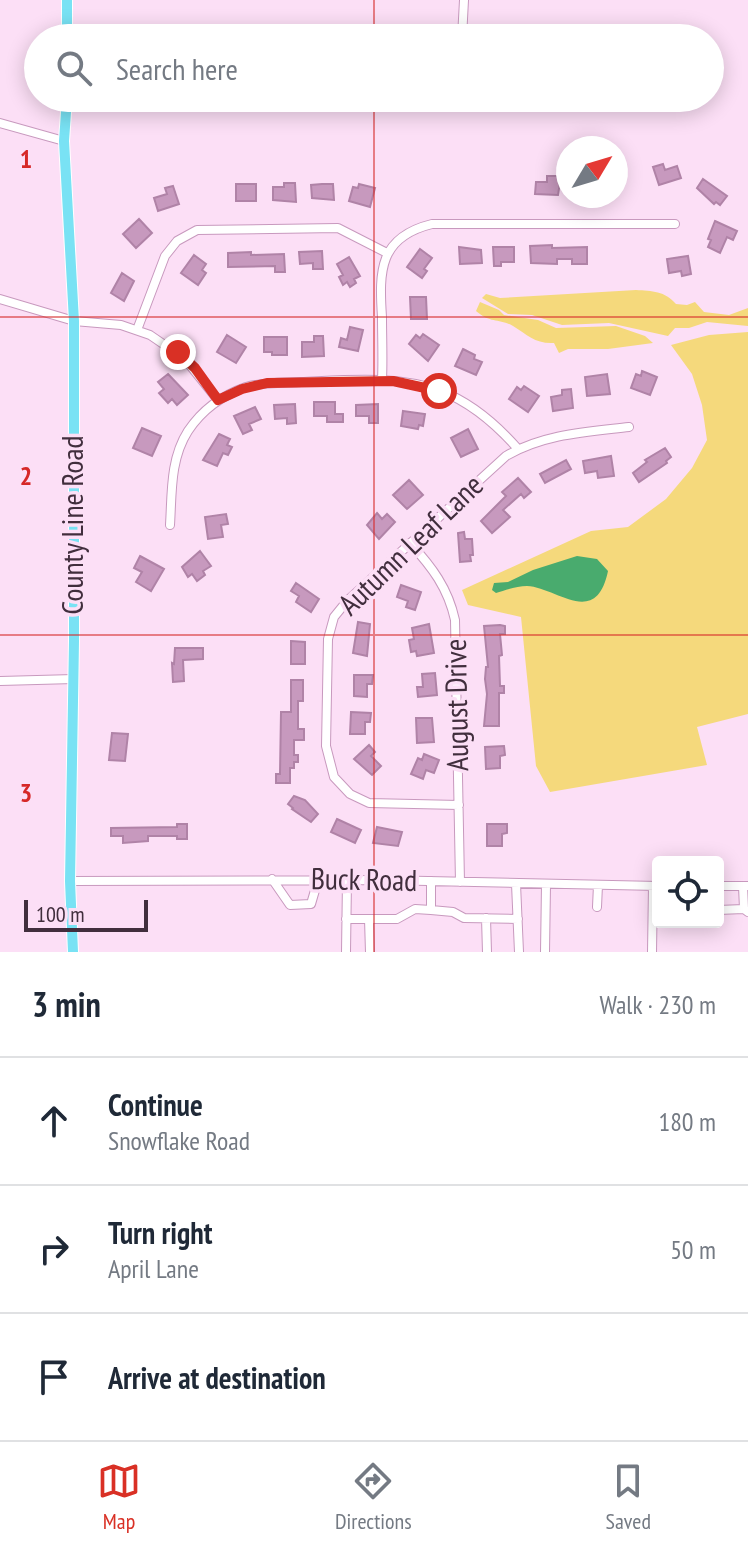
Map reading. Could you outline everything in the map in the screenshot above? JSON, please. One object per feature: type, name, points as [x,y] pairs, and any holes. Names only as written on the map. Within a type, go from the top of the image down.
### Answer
[{"type":"main road","points":[[67,0],[67,24]]},
{"type":"main road","name":"County Line Road","points":[[66,112],[64,141],[74,321],[74,679],[70,881],[73,952]]},
{"type":"street","points":[[463,24],[464,0]]},
{"type":"street","points":[[0,123],[64,141]]},
{"type":"street","points":[[382,380],[380,284],[387,253],[407,233],[432,224],[675,224]]},
{"type":"street","points":[[137,330],[165,256],[177,241],[197,230],[338,228],[387,253]]},
{"type":"street","points":[[0,299],[74,321],[121,325],[137,330],[178,352],[195,368],[218,400]]},
{"type":"street","points":[[170,525],[173,470],[181,443],[199,417],[218,400],[242,389],[267,383],[382,380],[420,384],[461,400],[490,419],[518,449]]},
{"type":"street","name":"Autumn Leaf Lane","points":[[459,805],[377,804],[361,800],[340,786],[327,760],[330,627],[341,607],[493,467],[518,449],[551,437],[629,427]]},
{"type":"street","name":"August Drive","points":[[410,543],[438,576],[448,595],[455,620],[460,882]]},
{"type":"street","points":[[0,681],[74,679]]},
{"type":"street","points":[[272,879],[290,905],[311,904],[318,880]]},
{"type":"street","name":"Buck Road","points":[[70,881],[272,879],[652,886]]},
{"type":"street","points":[[346,952],[347,880]]},
{"type":"street","points":[[431,881],[431,910]]},
{"type":"street","points":[[516,884],[519,952]]},
{"type":"street","points":[[545,952],[546,885]]},
{"type":"street","points":[[597,907],[598,885]]},
{"type":"street","points":[[724,886],[746,886],[746,911],[724,910]]},
{"type":"street","points":[[346,919],[397,919],[415,909],[453,912],[464,918],[518,919]]},
{"type":"street","points":[[486,918],[487,952]]},
{"type":"street","points":[[369,919],[370,952]]},
{"type":"street","points":[[652,952],[654,928]]},
{"type":"shaded area","points":[[636,290],[663,294],[676,304],[695,302],[704,312],[729,315],[748,308],[748,326],[707,322],[689,328],[675,328],[668,336],[609,323],[562,325],[532,315],[508,314],[482,298],[486,294],[500,298]]},
{"type":"shaded area","points":[[480,302],[504,315],[538,320],[556,328],[616,326],[645,336],[653,343],[608,349],[568,349],[559,353],[554,343],[537,340],[508,324],[481,315],[476,311]]},
{"type":"shaded area","points":[[748,332],[748,714],[697,727],[707,765],[550,792],[536,766],[521,617],[468,605],[462,590],[591,531],[628,527],[666,499],[692,468],[707,440],[702,405],[692,374],[671,345],[709,335]]},
{"type":"shaded area","points":[[577,556],[597,559],[608,571],[602,588],[594,598],[574,601],[527,586],[496,593],[492,590],[494,583],[508,582],[533,570]]},
{"type":"building","points":[[663,164],[665,170],[677,166],[681,178],[659,185],[653,167]]},
{"type":"building","points":[[547,176],[556,176],[556,195],[535,194],[536,182],[547,182]]},
{"type":"building","points":[[703,179],[727,196],[720,205],[714,204],[697,188]]},
{"type":"building","points":[[284,183],[295,183],[296,202],[273,200],[273,187],[284,187]]},
{"type":"building","points":[[236,184],[256,184],[256,201],[236,201]]},
{"type":"building","points":[[333,184],[334,200],[312,198],[311,185]]},
{"type":"building","points":[[359,184],[375,188],[370,207],[349,201],[353,187],[358,188]]},
{"type":"building","points":[[173,186],[179,204],[158,211],[154,198],[167,194],[165,188]]},
{"type":"building","points":[[139,219],[152,233],[136,248],[123,234]]},
{"type":"building","points":[[715,221],[737,231],[733,240],[727,237],[720,253],[708,247]]},
{"type":"building","points":[[552,245],[552,248],[587,247],[587,264],[572,264],[572,259],[557,259],[557,264],[531,263],[530,246]]},
{"type":"building","points":[[459,247],[481,250],[482,263],[460,264]]},
{"type":"building","points":[[493,247],[514,247],[514,262],[501,262],[501,266],[494,266]]},
{"type":"building","points":[[420,249],[432,258],[422,278],[407,267]]},
{"type":"building","points":[[322,251],[323,269],[313,269],[313,263],[300,264],[299,252]]},
{"type":"building","points":[[251,252],[251,255],[284,254],[285,272],[275,272],[275,266],[228,267],[228,253]]},
{"type":"building","points":[[194,255],[206,264],[202,270],[206,273],[198,285],[181,273]]},
{"type":"building","points":[[688,256],[691,274],[682,276],[681,271],[669,273],[667,259]]},
{"type":"building","points":[[349,257],[360,276],[354,279],[356,283],[350,287],[347,282],[343,285],[339,277],[343,275],[337,264]]},
{"type":"building","points":[[122,273],[134,281],[124,301],[111,293]]},
{"type":"building","points":[[410,297],[426,297],[427,319],[411,319]]},
{"type":"building","points":[[350,327],[363,330],[358,351],[339,347],[341,338],[347,340]]},
{"type":"building","points":[[423,334],[439,345],[428,361],[409,344],[416,335],[420,338]]},
{"type":"building","points":[[227,335],[246,347],[236,363],[217,352]]},
{"type":"building","points":[[314,336],[323,336],[324,356],[302,357],[302,342],[314,342]]},
{"type":"building","points":[[264,337],[287,337],[287,355],[264,352]]},
{"type":"building","points":[[463,349],[482,362],[476,375],[455,366]]},
{"type":"building","points":[[642,371],[657,377],[650,395],[631,388],[636,374],[641,376]]},
{"type":"building","points":[[168,374],[188,395],[177,405],[172,399],[168,403],[159,393],[164,389],[158,382]]},
{"type":"building","points":[[607,374],[610,394],[587,396],[585,377]]},
{"type":"building","points":[[524,386],[539,396],[528,412],[509,399],[517,387],[521,390]]},
{"type":"building","points":[[571,389],[573,408],[553,411],[551,397],[562,395],[562,390]]},
{"type":"building","points":[[314,402],[335,402],[335,414],[343,414],[343,422],[327,422],[327,416],[314,416]]},
{"type":"building","points":[[295,404],[296,423],[287,424],[287,418],[275,419],[274,405]]},
{"type":"building","points":[[378,404],[378,423],[369,423],[369,416],[356,416],[356,405]]},
{"type":"building","points":[[255,407],[261,419],[249,424],[252,430],[243,434],[234,416]]},
{"type":"building","points":[[403,411],[425,414],[423,426],[419,425],[418,429],[401,426]]},
{"type":"building","points":[[142,428],[161,436],[152,456],[133,448]]},
{"type":"building","points":[[468,429],[478,449],[461,457],[451,438]]},
{"type":"building","points":[[219,434],[230,439],[227,445],[232,447],[228,455],[223,453],[217,466],[203,460]]},
{"type":"building","points":[[665,448],[671,457],[667,463],[639,482],[633,473],[647,462],[645,460]]},
{"type":"building","points":[[611,456],[614,476],[598,478],[597,471],[585,473],[583,461]]},
{"type":"building","points":[[566,460],[571,469],[545,483],[540,474]]},
{"type":"building","points":[[518,478],[531,492],[524,498],[521,494],[503,510],[510,517],[492,533],[481,521],[506,496],[502,492]]},
{"type":"building","points":[[409,480],[423,495],[407,509],[393,495]]},
{"type":"building","points":[[377,513],[382,519],[387,514],[395,522],[379,539],[367,525]]},
{"type":"building","points":[[226,514],[228,524],[221,525],[223,537],[208,539],[205,517]]},
{"type":"building","points":[[464,532],[465,539],[472,539],[473,555],[470,555],[471,561],[460,562],[458,533]]},
{"type":"building","points":[[200,551],[211,566],[203,571],[205,575],[197,581],[192,574],[188,577],[182,567]]},
{"type":"building","points":[[140,556],[164,569],[151,591],[136,582],[142,572],[134,568]]},
{"type":"building","points":[[296,583],[319,599],[311,612],[296,602],[299,596],[291,591]]},
{"type":"building","points":[[401,585],[421,592],[415,610],[406,607],[408,601],[397,597]]},
{"type":"building","points":[[358,622],[370,624],[367,656],[353,653]]},
{"type":"building","points":[[429,624],[434,653],[417,656],[416,651],[411,652],[409,640],[414,639],[412,628]]},
{"type":"building","points":[[484,626],[505,626],[505,634],[500,634],[500,686],[504,686],[504,693],[499,693],[499,726],[484,726],[488,667]]},
{"type":"building","points":[[291,641],[305,642],[305,664],[291,664]]},
{"type":"building","points":[[175,648],[203,648],[203,659],[183,660],[184,681],[173,682]]},
{"type":"building","points":[[435,673],[437,695],[418,697],[417,687],[423,687],[422,674]]},
{"type":"building","points":[[354,675],[373,675],[372,684],[367,684],[367,697],[354,696]]},
{"type":"building","points":[[291,680],[303,680],[303,701],[298,701],[298,729],[304,729],[304,740],[294,740],[294,755],[298,755],[298,762],[290,768],[290,783],[276,783],[276,774],[280,774],[281,712],[291,712]]},
{"type":"building","points":[[351,712],[371,713],[370,722],[365,722],[365,734],[350,734]]},
{"type":"building","points":[[416,718],[432,718],[434,742],[417,743]]},
{"type":"building","points":[[112,733],[128,734],[125,761],[109,760]]},
{"type":"building","points":[[369,745],[375,752],[371,756],[381,766],[372,775],[354,759]]},
{"type":"building","points":[[504,746],[505,755],[500,756],[500,768],[486,769],[485,747]]},
{"type":"building","points":[[424,754],[439,760],[434,773],[426,770],[423,779],[411,774],[418,758],[422,760]]},
{"type":"building","points":[[294,796],[305,800],[318,814],[311,822],[288,804]]},
{"type":"building","points":[[337,819],[361,830],[355,843],[331,832]]},
{"type":"building","points":[[177,824],[187,824],[187,839],[148,836],[148,841],[123,843],[123,836],[111,836],[111,828],[177,827]]},
{"type":"building","points":[[487,824],[507,824],[507,833],[502,834],[502,846],[487,846]]},
{"type":"building","points":[[377,827],[402,832],[398,846],[373,843]]},
{"type":"route","points":[[178,352],[205,380],[218,400],[242,389],[267,383],[393,381],[420,384],[439,391]]}]
